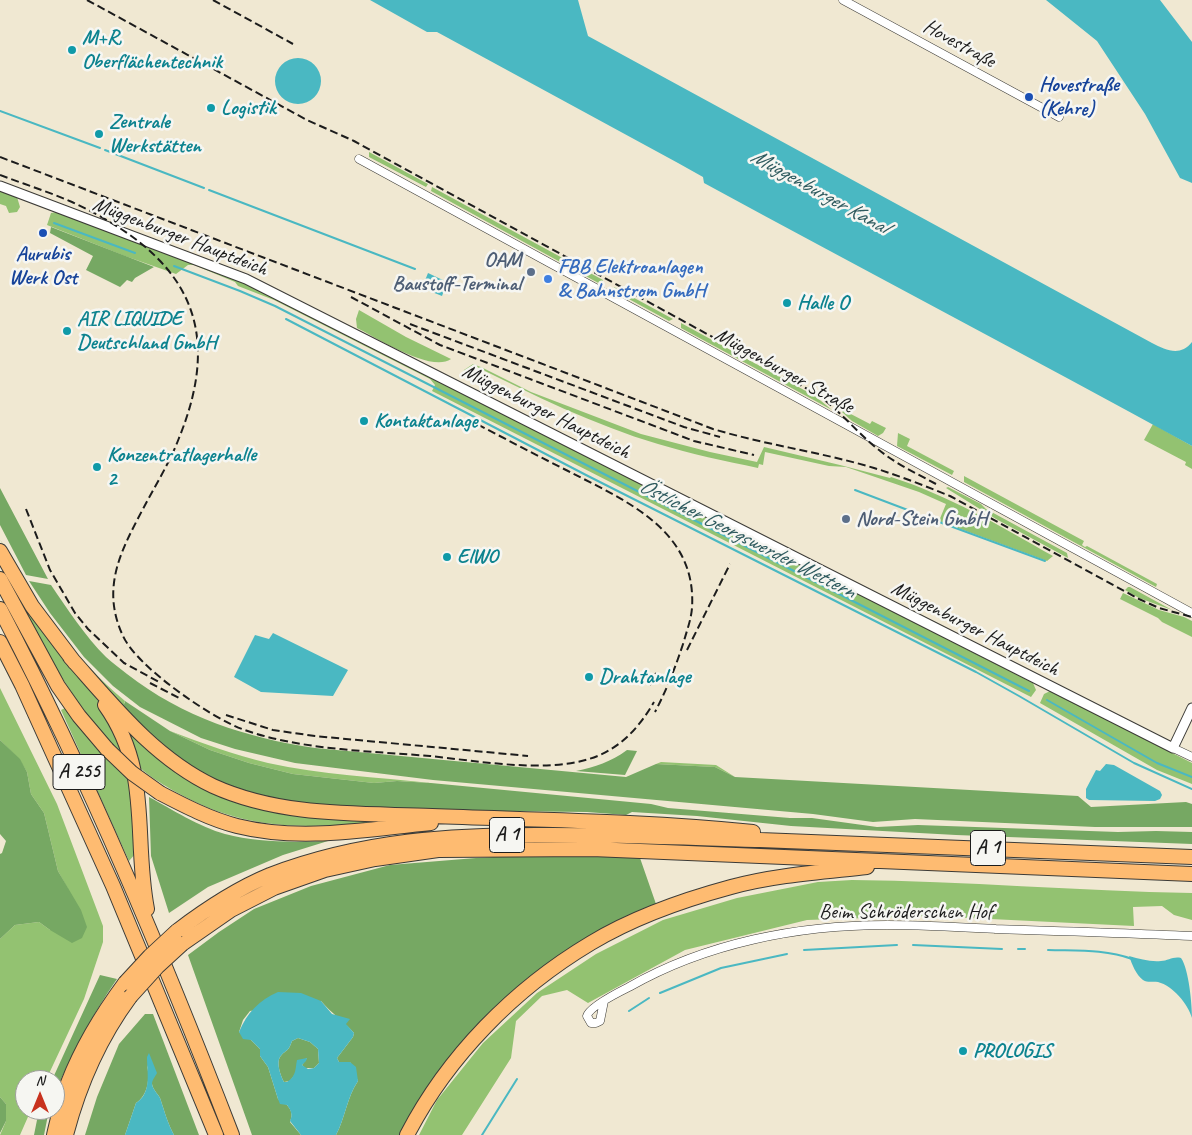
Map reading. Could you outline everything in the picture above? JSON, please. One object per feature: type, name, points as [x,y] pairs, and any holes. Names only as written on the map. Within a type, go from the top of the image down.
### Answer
[{"type":"highway","points":[[0,551],[32,606],[107,708],[130,755],[139,800],[141,872],[152,936]]},
{"type":"highway","points":[[0,579],[58,686],[79,716],[106,749],[132,773],[160,793],[187,808],[237,826],[270,832],[316,834],[484,818]]},
{"type":"highway","name":"A 255","points":[[0,609],[36,678],[128,880],[232,1135]]},
{"type":"highway","name":"A 255","points":[[0,642],[22,685],[113,886],[216,1135]]},
{"type":"highway","points":[[70,657],[117,710],[162,753],[212,785],[267,804],[336,813],[556,819],[673,825],[730,829],[858,843]]},
{"type":"highway","name":"A 1","points":[[54,1135],[68,1084],[96,1026],[124,983],[150,956],[179,937],[200,914],[225,898],[269,876],[312,860],[342,852],[404,841],[475,836],[532,835],[858,843],[1192,857]]},
{"type":"highway","points":[[66,1135],[80,1087],[109,1028],[130,997],[158,966],[179,937],[274,888],[324,870],[374,859],[438,850],[592,849],[829,858],[907,863]]},
{"type":"highway","name":"A 1","points":[[407,1135],[452,1065],[476,1037],[531,984],[591,943],[626,924],[686,900],[733,886],[816,872],[907,863],[1192,874]]},
{"type":"street","name":"Hovestraße","points":[[843,0],[1059,117]]},
{"type":"street","name":"Müggenburger Straße","points":[[359,159],[1192,614]]},
{"type":"street","name":"Müggenburger Hauptdeich","points":[[0,186],[246,279],[1173,748]]},
{"type":"street","points":[[1192,708],[1173,748],[1192,757]]},
{"type":"street","name":"Beim Schröderschen Hof","points":[[604,1001],[645,978],[699,955],[754,940],[824,928],[886,925],[1192,936]]},
{"type":"green space","points":[[369,152],[428,184],[426,187],[369,157]]},
{"type":"green space","points":[[432,187],[603,280],[603,284],[431,191]]},
{"type":"green space","points":[[0,190],[17,197],[20,207],[17,212],[9,213],[6,206],[0,204]]},
{"type":"green space","points":[[57,212],[243,283],[275,297],[1033,683],[1036,690],[1031,697],[432,391],[435,385],[430,379],[274,300],[238,286],[235,282],[194,265],[188,265],[176,274],[47,225],[51,213]]},
{"type":"green space","points":[[51,227],[154,267],[135,278],[132,282],[127,280],[120,287],[86,270],[93,256],[50,233]]},
{"type":"green space","points":[[614,287],[673,319],[669,321],[616,292]]},
{"type":"green space","points":[[359,310],[406,337],[451,359],[442,362],[418,358],[377,339],[357,328],[356,319]]},
{"type":"green space","points":[[681,323],[815,396],[832,410],[681,328]]},
{"type":"green space","points":[[473,364],[531,392],[641,434],[757,462],[764,447],[891,477],[954,502],[1053,556],[1047,561],[939,521],[946,504],[919,492],[846,467],[829,466],[765,452],[763,465],[759,464],[758,468],[670,448],[587,419],[473,365],[466,378],[463,376],[464,370]]},
{"type":"green space","points":[[845,406],[849,408],[847,412],[870,424],[872,421],[886,428],[883,433],[878,436],[852,421],[842,412]]},
{"type":"green space","points":[[1153,424],[1192,446],[1192,469],[1185,465],[1186,462],[1144,440]]},
{"type":"green space","points":[[898,433],[910,439],[907,446],[954,471],[952,475],[897,446]]},
{"type":"green space","points":[[964,476],[1084,541],[1082,545],[1085,547],[1087,546],[1157,584],[1156,587],[964,482]]},
{"type":"green space","points":[[948,487],[1067,553],[1068,558],[996,519],[946,488]]},
{"type":"green space","points":[[0,488],[48,579],[26,575],[0,525]]},
{"type":"green space","points":[[0,539],[12,561],[55,626],[88,666],[125,701],[124,703],[167,748],[129,717],[42,613],[13,566]]},
{"type":"green space","points":[[29,581],[51,585],[98,649],[148,689],[193,714],[216,723],[240,732],[290,744],[315,748],[626,777],[656,764],[715,767],[735,777],[1078,796],[1091,807],[1186,802],[1192,804],[1192,827],[1095,827],[915,819],[873,822],[813,814],[433,780],[295,763],[235,749],[201,738],[140,707],[113,686],[84,657],[50,613]]},
{"type":"green space","points":[[1128,587],[1172,610],[1139,598],[1125,590]]},
{"type":"green space","points":[[1123,593],[1159,610],[1192,621],[1192,637],[1120,599]]},
{"type":"green space","points":[[22,599],[102,706],[128,759],[80,705],[42,644],[19,601]]},
{"type":"green space","points":[[0,688],[57,804],[103,926],[103,942],[84,999],[51,1070],[15,1070],[15,1120],[27,1120],[20,1135],[0,1135],[6,1121],[6,1104],[0,1097],[0,939],[15,925],[39,922],[50,930],[68,889],[58,871],[44,813],[31,794],[27,772],[19,759],[0,740]]},
{"type":"green space","points":[[1050,691],[1192,763],[1192,784],[1157,770],[1040,703],[1044,694]]},
{"type":"green space","points":[[125,701],[170,731],[210,750],[249,763],[293,774],[374,783],[397,781],[431,783],[651,804],[668,808],[790,818],[812,818],[877,827],[918,825],[1118,832],[1192,832],[1192,844],[956,835],[791,826],[697,816],[632,812],[626,815],[587,812],[407,810],[299,804],[236,790],[189,767],[129,713],[124,705]]},
{"type":"green space","points":[[67,707],[92,743],[132,780],[136,853],[129,861],[61,710]]},
{"type":"green space","points":[[124,728],[159,755],[413,818],[319,826],[290,826],[262,823],[234,816],[204,806],[174,791],[144,771],[135,760]]},
{"type":"green space","points":[[170,731],[243,756],[288,767],[431,783],[397,781],[374,783],[293,774],[249,763],[210,750]]},
{"type":"green space","points":[[0,740],[20,759],[27,772],[31,794],[44,813],[58,871],[81,910],[87,927],[82,938],[72,943],[39,922],[15,925],[0,939],[0,854],[6,841],[0,834]]},
{"type":"green space","points":[[627,750],[637,751],[625,775],[576,771],[603,764]]},
{"type":"green space","points":[[661,762],[716,765],[735,777],[715,767],[656,764]]},
{"type":"green space","points":[[149,797],[215,831],[237,837],[289,842],[328,841],[283,855],[208,887],[169,913],[151,856]]},
{"type":"green space","points":[[547,854],[640,858],[656,904],[590,936],[532,976],[401,1135],[336,1135],[351,1094],[358,1081],[350,1062],[339,1062],[337,1058],[354,1033],[321,1001],[250,1011],[243,1020],[239,1032],[260,1049],[260,1056],[268,1067],[278,1099],[291,1111],[290,1122],[301,1135],[252,1135],[188,955],[254,909],[311,886],[390,865]]},
{"type":"green space","points":[[852,880],[1192,893],[1192,920],[1174,915],[1162,906],[1133,907],[1134,926],[929,916],[807,920],[685,950],[588,1003],[567,990],[542,996],[516,1021],[511,1058],[462,1135],[419,1135],[437,1100],[483,1043],[537,993],[596,954],[663,920],[737,898],[818,882]]},
{"type":"green space","points":[[100,975],[117,979],[99,1006],[65,1070],[57,1070]]},
{"type":"green space","points":[[145,1014],[153,1014],[199,1135],[174,1135],[153,1086],[147,1065],[146,1091],[136,1103],[125,1135],[85,1135],[97,1097],[119,1044]]},
{"type":"green space","points":[[298,1038],[310,1042],[318,1049],[319,1063],[314,1068],[305,1068],[302,1065],[307,1058],[297,1065],[296,1073],[290,1081],[284,1082],[279,1070],[279,1060],[292,1041]]},
{"type":"green space","points":[[0,1097],[6,1104],[6,1121],[0,1133]]},
{"type":"green space","points":[[37,1120],[47,1120],[44,1135],[34,1135]]},
{"type":"water","name":"Müggenburger Kanal","points":[[370,0],[578,0],[588,36],[1152,343],[1168,350],[1178,351],[1187,347],[1192,342],[1192,446],[704,183],[703,177],[437,32],[427,32]]},
{"type":"water","points":[[1046,0],[1160,0],[1192,42],[1192,183],[1180,178],[1145,114],[1097,41]]},
{"type":"water","points":[[298,58],[311,62],[317,68],[321,81],[317,94],[311,100],[298,104],[285,100],[279,94],[275,81],[279,68],[285,62]]},
{"type":"water","points":[[428,273],[447,282],[442,296],[422,288]]},
{"type":"water","points":[[273,633],[348,670],[333,696],[261,692],[234,677],[255,635],[269,639]]},
{"type":"water","points":[[1106,764],[1114,765],[1160,791],[1162,795],[1160,799],[1155,801],[1089,800],[1086,798],[1086,789],[1096,770],[1100,771]]},
{"type":"water","points":[[1129,956],[1153,961],[1181,958],[1188,978],[1192,1018],[1183,1002],[1169,987],[1158,982],[1143,980],[1134,969]]},
{"type":"water","points":[[278,992],[301,993],[321,1001],[332,1014],[350,1019],[346,1024],[354,1033],[353,1037],[337,1058],[339,1062],[350,1062],[356,1067],[358,1081],[351,1094],[336,1135],[301,1135],[290,1121],[291,1115],[287,1105],[280,1104],[268,1067],[260,1056],[260,1049],[251,1040],[243,1039],[239,1032],[254,1008]],"holes":[[[298,1038],[310,1042],[318,1049],[319,1063],[314,1068],[308,1069],[302,1065],[307,1058],[297,1060],[294,1074],[287,1082],[284,1082],[280,1073],[280,1057],[288,1049],[292,1041]]]},
{"type":"water","points":[[149,1053],[157,1073],[152,1084],[174,1135],[125,1135],[136,1103],[141,1099],[147,1088],[147,1057]]},
{"type":"waterway","points":[[0,111],[100,148]]},
{"type":"waterway","points":[[105,150],[204,188]]},
{"type":"waterway","points":[[209,190],[415,269]]},
{"type":"waterway","points":[[54,223],[135,253]]},
{"type":"waterway","points":[[174,266],[275,306],[1029,691]]},
{"type":"waterway","name":"Östlicher Georgswerder Wettern","points":[[286,319],[586,475],[976,672],[1134,763],[1192,789]]},
{"type":"waterway","points":[[855,490],[913,512]]},
{"type":"waterway","points":[[923,516],[1045,561]]},
{"type":"waterway","points":[[1047,700],[1157,763],[1192,777]]},
{"type":"waterway","points":[[804,950],[897,945]]},
{"type":"waterway","points":[[913,945],[1002,949]]},
{"type":"waterway","points":[[1018,949],[1025,949]]},
{"type":"waterway","points":[[1048,950],[1101,952],[1132,959]]},
{"type":"waterway","points":[[660,993],[721,968],[787,954]]},
{"type":"waterway","points":[[629,1011],[649,998]]},
{"type":"waterway","points":[[482,1135],[517,1079]]},
{"type":"railway","points":[[87,0],[307,120],[354,141],[815,393],[886,455],[936,484]]},
{"type":"railway","points":[[213,0],[293,44]]},
{"type":"railway","points":[[0,157],[713,429],[753,440],[854,462],[922,485],[950,496],[1139,599],[1159,608],[1192,617]]},
{"type":"railway","points":[[0,175],[72,202],[110,222],[141,244],[166,268],[184,295],[195,325],[198,359],[193,396],[175,447],[128,538],[117,569],[114,585],[113,601],[116,618],[123,636],[143,662],[158,676],[212,714],[242,729],[264,736],[311,745],[359,751],[430,756],[510,765],[531,766],[571,763],[600,755],[627,737],[642,721],[654,702]]},
{"type":"railway","points":[[351,297],[440,345],[694,441],[754,455]]},
{"type":"railway","points":[[410,324],[684,427],[720,437]]},
{"type":"railway","points":[[467,419],[613,494],[634,507],[654,522],[670,538],[683,558],[690,581],[691,617],[674,668],[655,712]]},
{"type":"railway","points":[[26,509],[50,570],[75,613],[88,629],[124,663],[159,682]]},
{"type":"railway","points":[[687,650],[730,564]]},
{"type":"railway","points":[[650,685],[656,673]]},
{"type":"railway","points":[[150,683],[181,699]]},
{"type":"railway","points":[[226,715],[273,730],[315,736],[528,756]]},
{"type":"place","name":"M+R, Oberflächentechnik","points":[[72,50]]},
{"type":"place","name":"Hovestraße (Kehre)","points":[[1029,97]]},
{"type":"place","name":"Logistik","points":[[211,108]]},
{"type":"place","name":"Zentrale Werkstätten","points":[[99,134]]},
{"type":"place","name":"Aurubis Werk Ost","points":[[43,233]]},
{"type":"place","name":"OAM Baustoff-Terminal","points":[[531,272]]},
{"type":"place","name":"FBB Elektroanlagen & Bahnstrom GmbH","points":[[548,279]]},
{"type":"place","name":"Halle O","points":[[787,303]]},
{"type":"place","name":"AIR LIQUIDE Deutschland GmbH","points":[[67,331]]},
{"type":"place","name":"Kontaktanlage","points":[[364,421]]},
{"type":"place","name":"Konzentratlagerhalle 2","points":[[97,467]]},
{"type":"place","name":"Nord-Stein GmbH","points":[[846,519]]},
{"type":"place","name":"ElWO","points":[[447,557]]},
{"type":"place","name":"Drahtanlage","points":[[589,677]]},
{"type":"place","name":"PROLOGIS","points":[[963,1051]]}]
